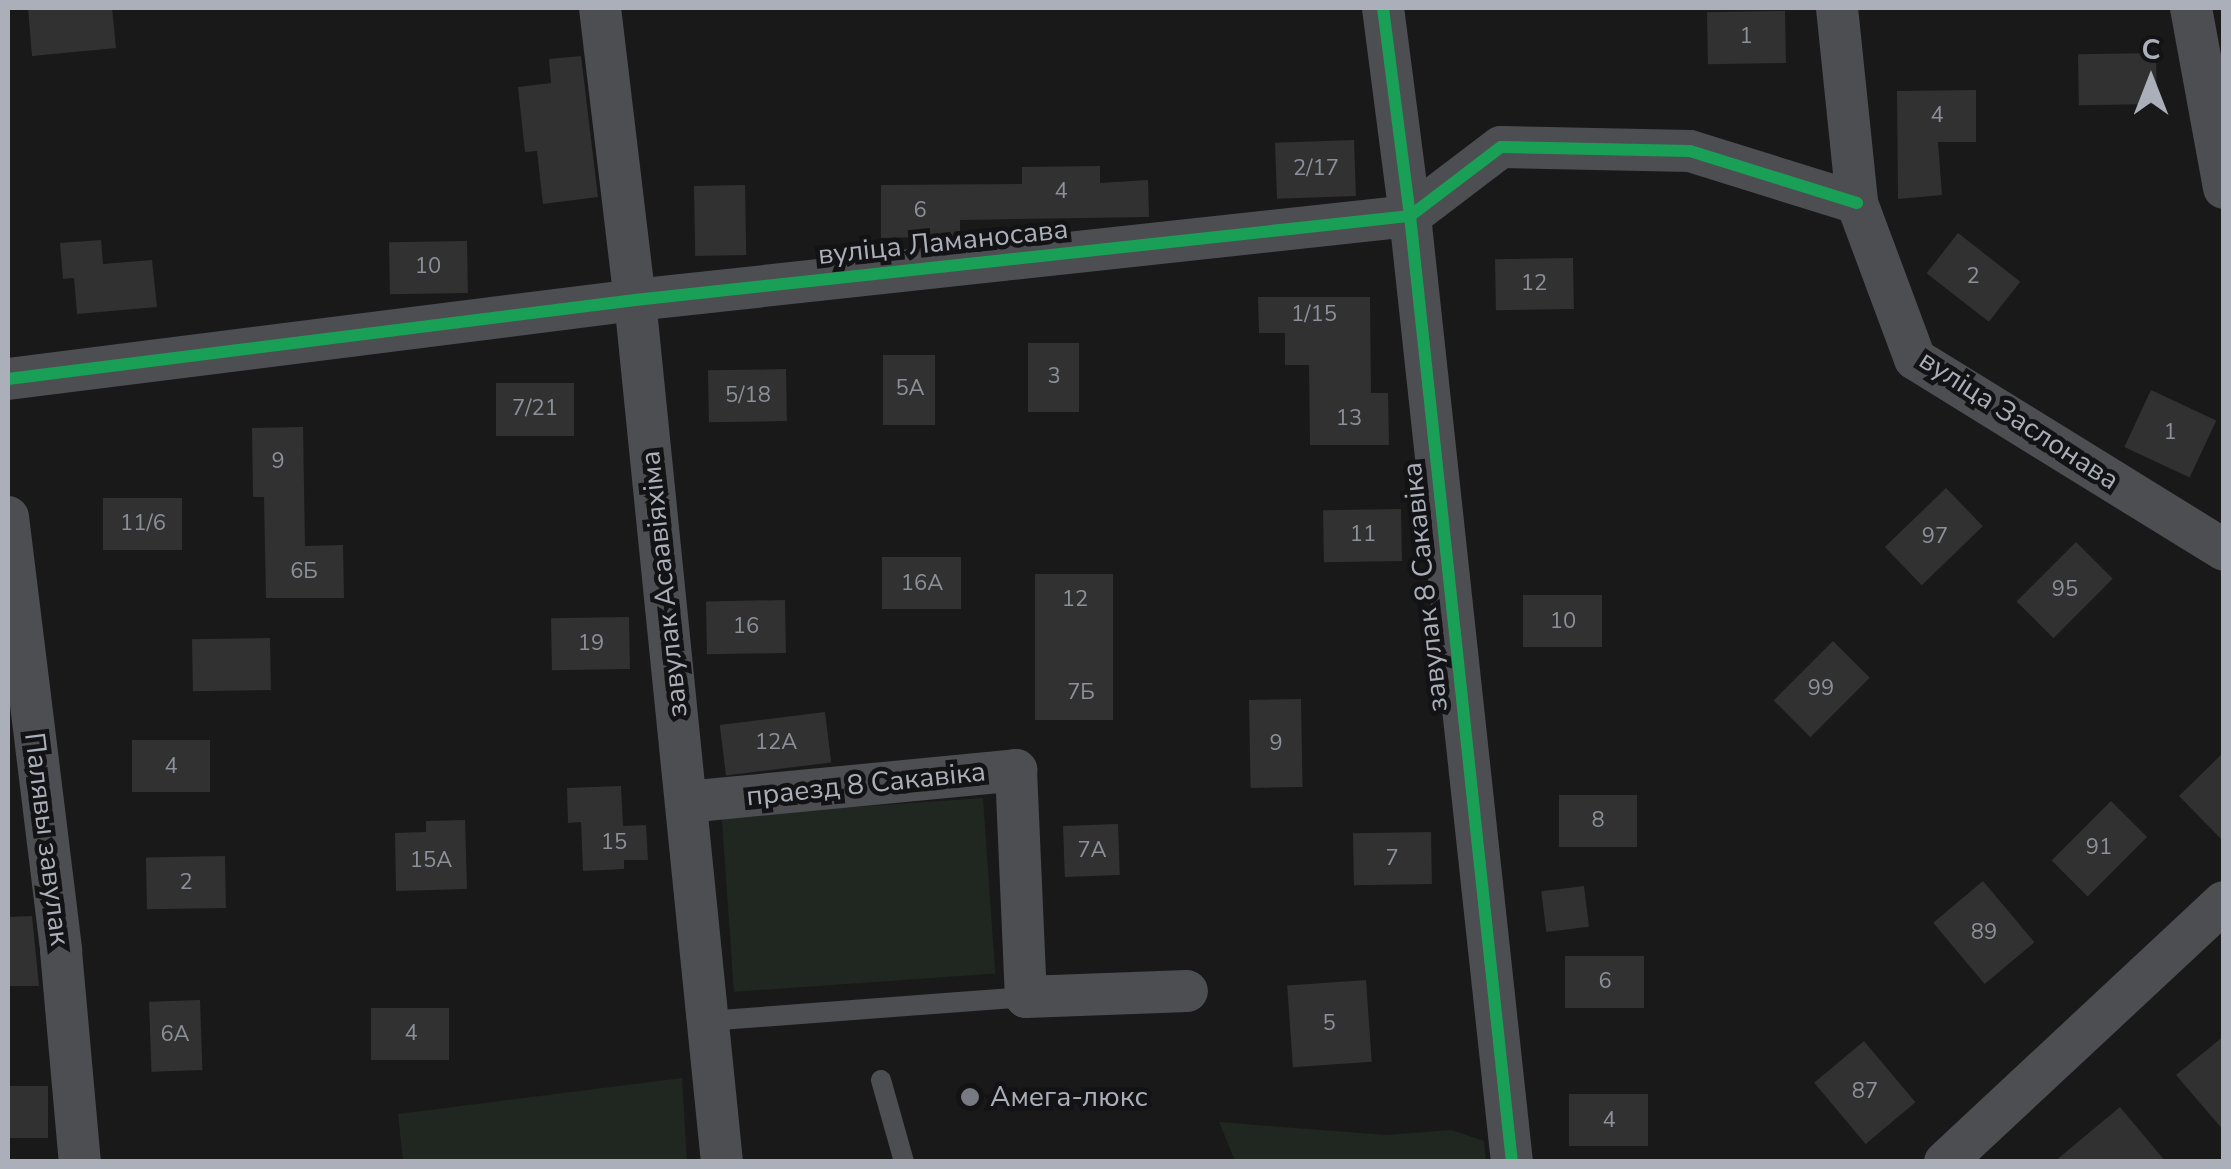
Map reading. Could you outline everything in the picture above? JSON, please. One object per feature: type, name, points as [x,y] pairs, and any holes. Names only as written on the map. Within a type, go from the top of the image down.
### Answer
[{"type":"street","name":"завулак Асаавіяхіма","points":[[600,8],[635,300],[722,1162]]},
{"type":"street","name":"завулак 8 Сакавіка","points":[[1383,8],[1410,216],[1512,1162]]},
{"type":"street","name":"вуліца Заслонава","points":[[1837,8],[1857,203],[1915,360],[2224,550]]},
{"type":"street","points":[[2191,8],[2224,188]]},
{"type":"street","points":[[1410,216],[1500,147],[1690,151],[1857,203]]},
{"type":"street","name":"вуліца Ламаносава","points":[[8,379],[635,300],[1410,216]]},
{"type":"street","name":"Палявы завулак","points":[[8,518],[61,951],[80,1162]]},
{"type":"street","name":"праезд 8 Сакавіка","points":[[686,802],[1016,770],[1026,997]]},
{"type":"street","points":[[1945,1162],[2224,902]]},
{"type":"street","points":[[1026,997],[1187,992]]},
{"type":"lane","points":[[707,1021],[1026,997]]},
{"type":"lane","points":[[881,1080],[904,1162]]},
{"type":"shaded area","points":[[983,798],[995,974],[734,992],[722,816]]},
{"type":"shaded area","points":[[682,1078],[687,1161],[403,1161],[398,1114]]},
{"type":"shaded area","points":[[1219,1122],[1386,1135],[1451,1130],[1484,1141],[1486,1161],[1235,1161]]},
{"type":"building","points":[[28,8],[112,8],[116,48],[32,56]]},
{"type":"building","points":[[1785,11],[1786,63],[1708,64],[1707,12]]},
{"type":"building","points":[[2156,53],[2157,104],[2079,105],[2078,54]]},
{"type":"building","points":[[581,56],[598,197],[543,204],[537,151],[525,152],[518,87],[551,83],[549,59]]},
{"type":"building","points":[[1976,90],[1976,142],[1938,142],[1942,195],[1898,199],[1897,91]]},
{"type":"building","points":[[1354,140],[1356,196],[1277,199],[1275,143]]},
{"type":"building","points":[[1100,166],[1100,183],[1148,180],[1149,217],[960,220],[960,236],[881,238],[881,185],[1022,184],[1022,167]]},
{"type":"building","points":[[745,185],[746,255],[695,256],[694,186]]},
{"type":"building","points":[[1958,233],[2020,282],[1989,322],[1927,273]]},
{"type":"building","points":[[101,240],[103,264],[152,260],[157,307],[77,314],[74,278],[63,279],[60,243]]},
{"type":"building","points":[[467,241],[468,293],[390,294],[389,242]]},
{"type":"building","points":[[1573,258],[1574,309],[1496,310],[1495,259]]},
{"type":"building","points":[[1258,297],[1370,297],[1371,393],[1388,393],[1389,445],[1310,445],[1309,365],[1285,365],[1285,333],[1259,333]]},
{"type":"building","points":[[1028,343],[1079,343],[1079,412],[1028,412]]},
{"type":"building","points":[[883,355],[935,355],[935,425],[883,425]]},
{"type":"building","points":[[786,369],[787,421],[709,422],[708,370]]},
{"type":"building","points":[[496,383],[574,383],[574,436],[496,436]]},
{"type":"building","points":[[2151,390],[2216,420],[2190,478],[2124,447]]},
{"type":"building","points":[[303,427],[305,546],[343,545],[344,598],[266,598],[264,497],[253,497],[252,428]]},
{"type":"building","points":[[1946,488],[1983,526],[1922,585],[1885,547]]},
{"type":"building","points":[[103,498],[182,498],[182,550],[103,550]]},
{"type":"building","points":[[1401,509],[1402,561],[1324,562],[1323,510]]},
{"type":"building","points":[[2076,542],[2113,579],[2053,638],[2017,601]]},
{"type":"building","points":[[882,557],[961,557],[961,609],[882,609]]},
{"type":"building","points":[[1035,574],[1113,574],[1113,720],[1035,720]]},
{"type":"building","points":[[1523,595],[1602,595],[1602,647],[1523,647]]},
{"type":"building","points":[[785,600],[786,653],[707,654],[706,601]]},
{"type":"building","points":[[629,617],[630,669],[552,670],[551,618]]},
{"type":"building","points":[[270,638],[271,690],[193,691],[192,639]]},
{"type":"building","points":[[1833,641],[1870,678],[1810,737],[1774,700]]},
{"type":"building","points":[[1301,699],[1303,787],[1251,788],[1249,700]]},
{"type":"building","points":[[825,712],[831,763],[726,776],[720,725]]},
{"type":"building","points":[[132,740],[210,740],[210,792],[132,792]]},
{"type":"building","points":[[2224,752],[2224,842],[2179,796]]},
{"type":"building","points":[[621,786],[623,826],[646,825],[648,860],[624,860],[624,869],[583,871],[581,822],[568,823],[567,788]]},
{"type":"building","points":[[1559,795],[1637,795],[1637,847],[1559,847]]},
{"type":"building","points":[[2111,801],[2147,837],[2088,896],[2052,860]]},
{"type":"building","points":[[465,820],[467,889],[396,891],[395,833],[426,832],[426,821]]},
{"type":"building","points":[[1118,824],[1120,875],[1065,877],[1063,826]]},
{"type":"building","points":[[1431,832],[1432,884],[1354,885],[1353,833]]},
{"type":"building","points":[[225,856],[226,908],[147,909],[146,857]]},
{"type":"building","points":[[1983,881],[2034,942],[1985,984],[1933,923]]},
{"type":"building","points":[[1584,886],[1589,927],[1546,932],[1541,891]]},
{"type":"building","points":[[32,916],[39,986],[8,986],[8,917]]},
{"type":"building","points":[[1565,956],[1644,956],[1644,1008],[1565,1008]]},
{"type":"building","points":[[1366,980],[1372,1062],[1293,1067],[1287,986]]},
{"type":"building","points":[[200,1000],[202,1070],[151,1072],[149,1002]]},
{"type":"building","points":[[371,1008],[449,1008],[449,1060],[371,1060]]},
{"type":"building","points":[[2224,1036],[2224,1131],[2176,1075]]},
{"type":"building","points":[[1864,1041],[1915,1102],[1866,1144],[1814,1083]]},
{"type":"building","points":[[8,1086],[48,1086],[48,1138],[8,1138]]},
{"type":"building","points":[[1569,1094],[1648,1094],[1648,1146],[1569,1146]]},
{"type":"building","points":[[2120,1107],[2166,1162],[2054,1162]]},
{"type":"cycle path","points":[[1383,8],[1410,216],[1512,1162]]},
{"type":"cycle path","points":[[8,379],[635,300],[1410,216],[1501,147],[1690,151],[1857,203]]},
{"type":"place","name":"Амега-люкс","points":[[970,1097]]}]
